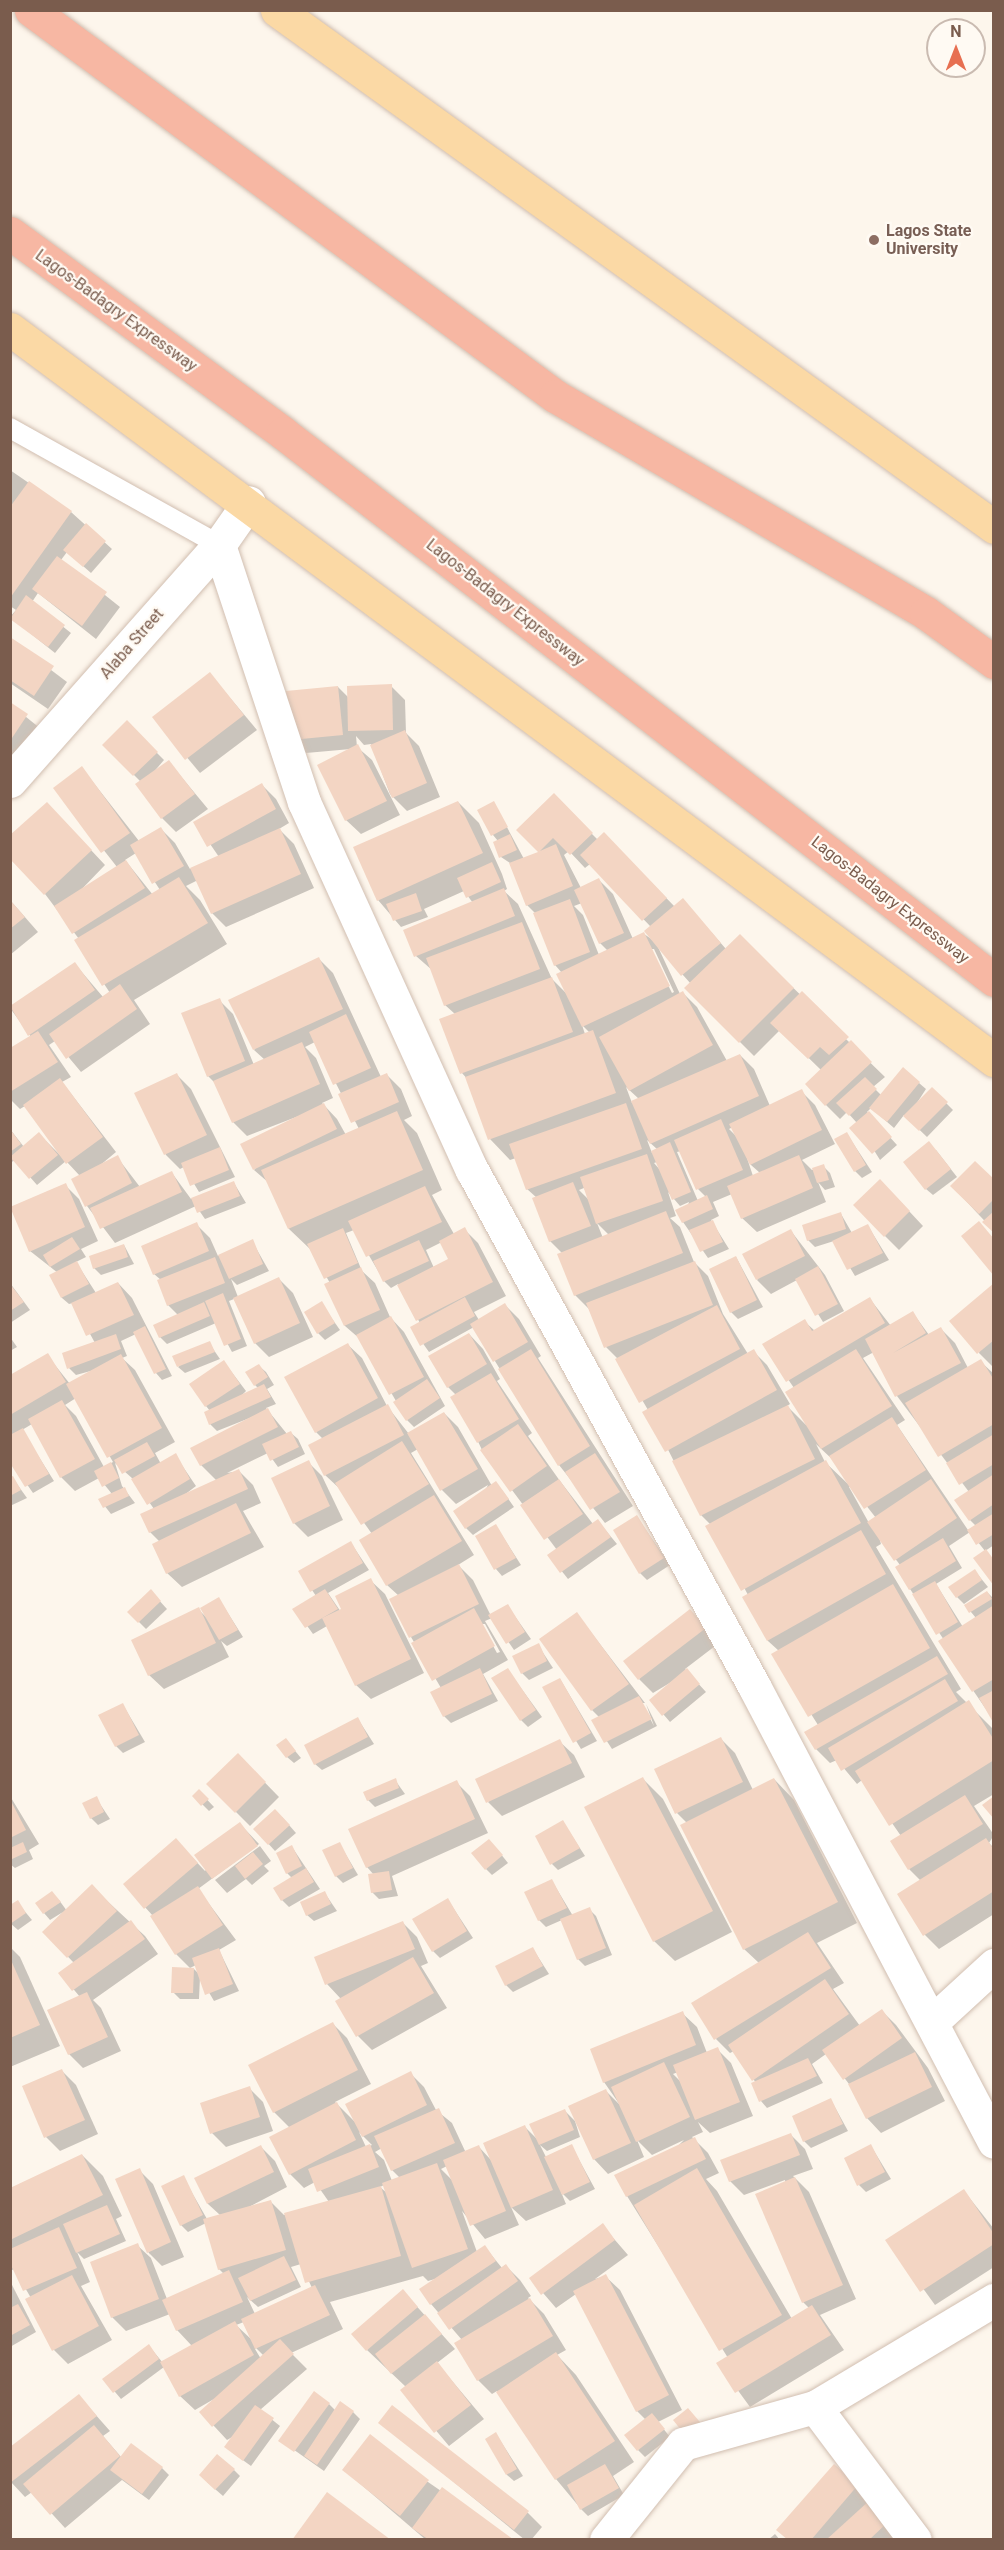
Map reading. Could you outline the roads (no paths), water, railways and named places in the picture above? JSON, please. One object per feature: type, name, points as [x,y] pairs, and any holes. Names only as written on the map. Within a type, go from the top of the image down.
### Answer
[{"type":"highway","points":[[31,10],[555,396],[926,613],[993,662]]},
{"type":"highway","name":"Lagos-Badagry Expressway","points":[[10,233],[283,433],[993,980]]},
{"type":"main road","points":[[277,10],[993,527]]},
{"type":"main road","points":[[10,328],[249,502],[993,1060]]},
{"type":"street","name":"Alaba Street","points":[[10,781],[219,545],[249,502]]},
{"type":"street","points":[[219,545],[304,802],[472,1170],[933,2021],[993,2142]]},
{"type":"street","points":[[933,2021],[993,1965]]},
{"type":"street","points":[[606,2540],[683,2444],[814,2407],[993,2300]]},
{"type":"street","points":[[814,2407],[915,2540]]},
{"type":"lane","points":[[10,428],[219,545]]},
{"type":"place","name":"Lagos State University","points":[[874,240]]}]
